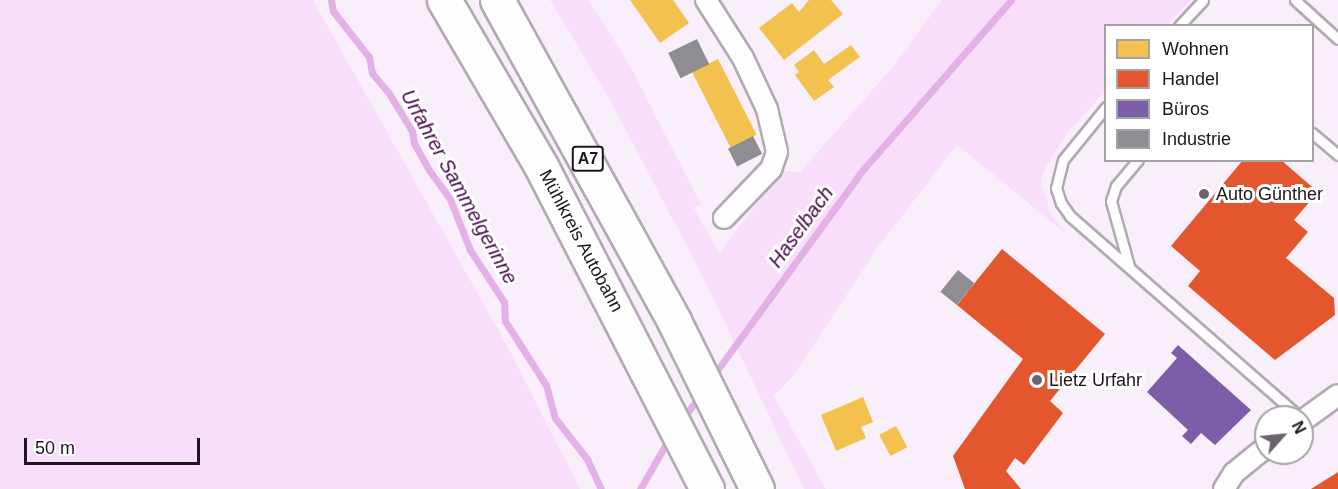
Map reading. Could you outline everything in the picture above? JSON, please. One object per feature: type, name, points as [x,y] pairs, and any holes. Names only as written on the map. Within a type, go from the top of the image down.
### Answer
[{"type":"highway","name":"Mühlkreis Autobahn","points":[[444,0],[541,166],[642,357],[704,484]]},
{"type":"highway","name":"A7","points":[[497,0],[674,321],[751,475]]},
{"type":"street","points":[[706,0],[743,58],[767,109],[777,152],[771,170],[724,218]]},
{"type":"street","points":[[1314,411],[1338,395]]},
{"type":"street","points":[[1224,489],[1234,473],[1254,457]]},
{"type":"lane","points":[[1181,24],[1203,0]]},
{"type":"lane","points":[[1295,0],[1338,39]]},
{"type":"lane","points":[[1104,109],[1063,160],[1056,188],[1071,216],[1286,405]]},
{"type":"lane","points":[[1314,135],[1338,155]]},
{"type":"lane","points":[[1130,268],[1111,201],[1116,186],[1136,162]]},
{"type":"shaded area","points":[[0,0],[313,0],[510,351],[580,489],[0,489]]},
{"type":"shaded area","points":[[550,0],[589,0],[630,66],[701,204],[694,208],[719,253],[782,171],[800,172],[891,69],[942,0],[1191,0],[1168,24],[1104,24],[1104,93],[1068,132],[1044,170],[1041,183],[1052,216],[1069,236],[957,145],[878,247],[794,375],[774,396],[826,489],[804,489],[702,275],[611,102]]},
{"type":"building: Wohnen","points":[[630,0],[673,0],[689,23],[660,43]]},
{"type":"building: Wohnen","points":[[809,0],[831,0],[843,14],[784,60],[759,28],[792,3],[799,12]]},
{"type":"building: Wohnen","points":[[851,45],[860,57],[828,80],[834,87],[814,101],[795,75],[799,72],[794,65],[814,50],[824,64]]},
{"type":"building: Wohnen","points":[[718,59],[757,135],[731,148],[692,72]]},
{"type":"building: Wohnen","points":[[863,397],[873,422],[861,427],[866,438],[836,451],[821,415]]},
{"type":"building: Wohnen","points":[[896,426],[907,447],[890,456],[879,435]]},
{"type":"building: Handel","points":[[1241,162],[1283,162],[1318,192],[1294,220],[1308,232],[1286,258],[1334,298],[1335,315],[1275,360],[1188,286],[1200,271],[1171,246]]},
{"type":"building: Handel","name":"Lietz Urfahr","points":[[1002,249],[1105,334],[1050,401],[1063,413],[1024,465],[1015,458],[1006,471],[1021,489],[965,489],[953,456],[1023,359],[957,305]]},
{"type":"building: Handel","points":[[1338,472],[1338,489],[1311,489]]},
{"type":"building: Büros","points":[[1178,345],[1251,410],[1215,445],[1201,433],[1191,444],[1182,436],[1188,430],[1147,392],[1177,358],[1171,353]]},
{"type":"building: Industrie","points":[[697,39],[709,64],[681,78],[668,53]]},
{"type":"building: Industrie","points":[[753,136],[762,154],[737,167],[728,149]]},
{"type":"building: Industrie","points":[[958,270],[974,283],[957,305],[940,292]]},
{"type":"waterway","name":"Urfahrer Sammelgerinne","points":[[331,0],[333,11],[369,57],[372,73],[388,92],[412,131],[414,143],[429,170],[450,199],[470,250],[504,302],[505,321],[546,385],[555,418],[587,459],[601,489]]},
{"type":"waterway","name":"Haselbach","points":[[713,376],[861,172],[1011,0]]},
{"type":"waterway","name":"Haselbach","points":[[682,420],[700,395]]},
{"type":"waterway","name":"Haselbach","points":[[640,489],[670,437]]},
{"type":"place","name":"Auto Günther","points":[[1204,194]]},
{"type":"place","name":"Lietz Urfahr","points":[[1037,380]]}]
